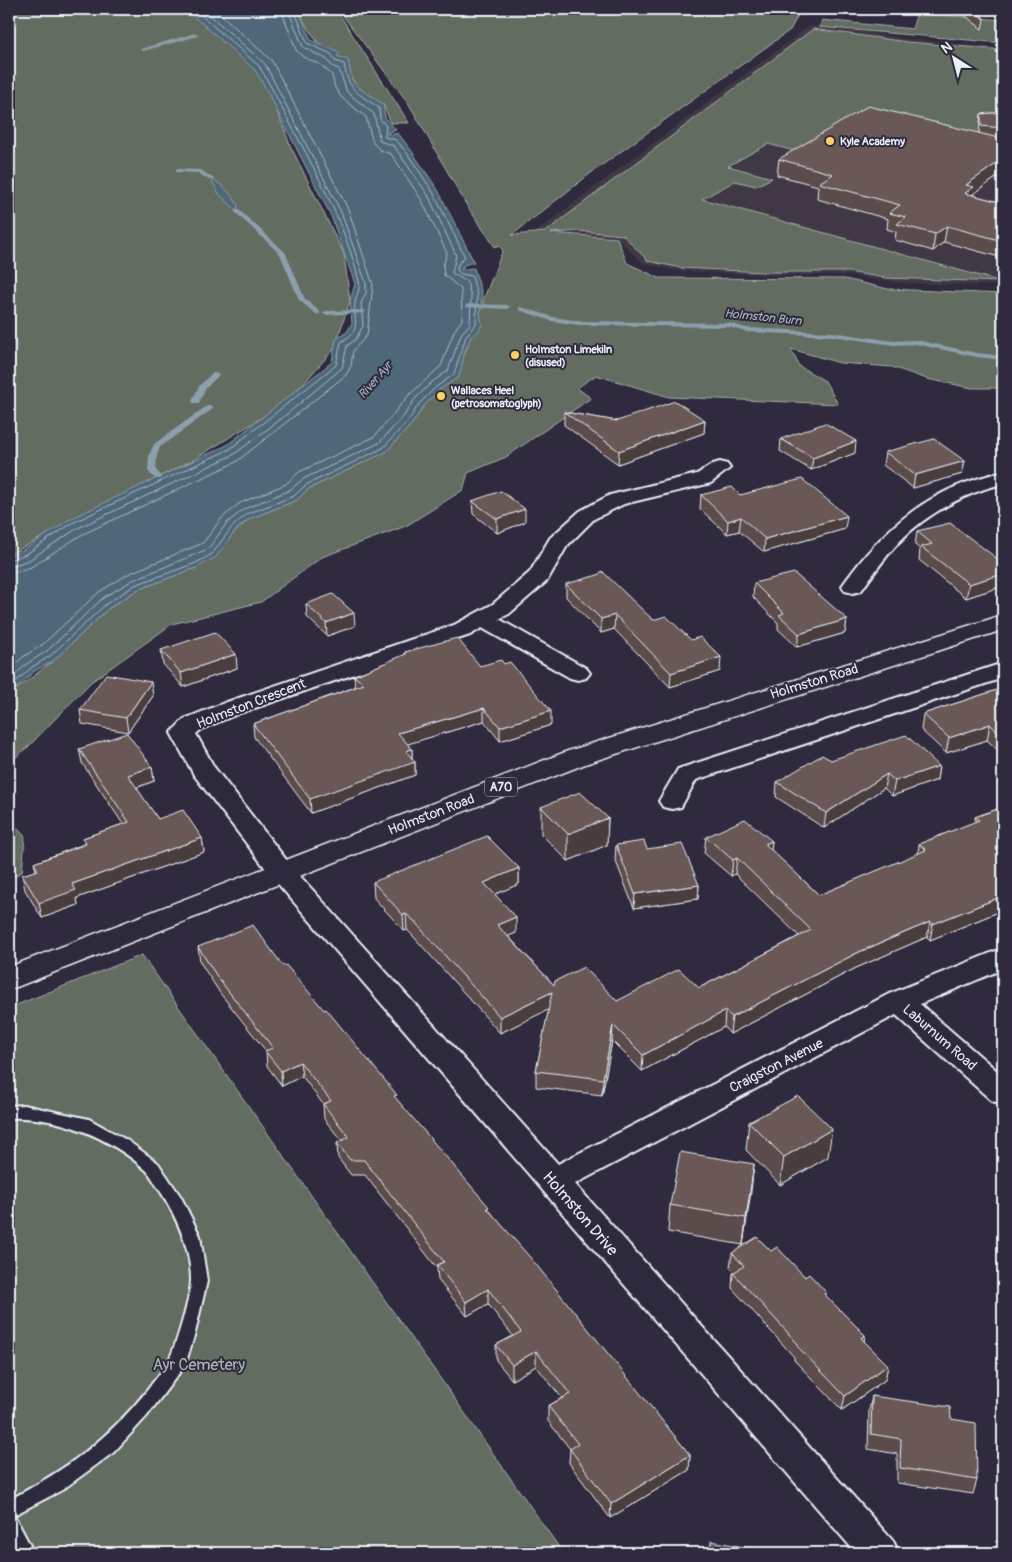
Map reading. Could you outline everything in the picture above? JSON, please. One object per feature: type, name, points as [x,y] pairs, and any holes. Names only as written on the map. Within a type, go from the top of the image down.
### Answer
[{"type":"main road","name":"Holmston Road","points":[[9,979],[568,761],[652,732],[1000,627]]},
{"type":"street","name":"Holmston Crescent","points":[[282,872],[203,770],[183,733],[193,724],[232,708],[462,630],[501,609],[539,576],[558,543],[587,515],[617,499],[704,479],[720,468]]},
{"type":"street","points":[[853,586],[893,536],[922,515],[965,489],[1003,478]]},
{"type":"street","points":[[482,619],[578,673]]},
{"type":"street","points":[[672,801],[687,775],[1003,670]]},
{"type":"street","name":"Holmston Drive","points":[[282,872],[880,1553]]},
{"type":"street","name":"Craigston Avenue","points":[[553,1181],[899,1001],[1003,958]]},
{"type":"street","name":"Laburnum Road","points":[[899,1001],[1003,1093]]},
{"type":"lane","points":[[9,1112],[24,1111],[84,1124],[123,1145],[153,1167],[175,1201],[192,1236],[199,1281],[187,1333],[176,1365],[142,1411],[108,1446],[56,1484],[9,1509]]},
{"type":"lane","points":[[9,1522],[25,1553]]},
{"type":"shaded area","name":"Kyle Academy","points":[[825,26],[908,39],[1003,48],[1003,286],[901,283],[846,275],[766,275],[679,271],[643,263],[617,238],[579,234],[530,236],[808,27]]},
{"type":"green space","points":[[9,9],[188,9],[191,14],[258,60],[290,145],[344,254],[350,301],[334,349],[304,383],[274,410],[193,460],[106,503],[9,555]]},
{"type":"green space","points":[[298,9],[336,9],[409,123],[391,123],[383,104],[363,91],[319,44],[307,27]]},
{"type":"green space","points":[[338,9],[801,10],[790,30],[591,173],[512,235],[545,232],[813,29],[907,42],[1003,50],[1003,145],[885,175],[768,144],[728,166],[772,178],[756,186],[735,181],[702,199],[1002,282],[886,278],[849,272],[764,272],[681,268],[648,261],[623,235],[579,231],[551,233],[617,238],[627,263],[659,278],[845,279],[888,289],[1003,294],[1003,388],[972,388],[927,379],[892,367],[840,363],[791,349],[799,366],[825,381],[838,404],[669,397],[596,375],[577,388],[591,398],[506,457],[468,473],[463,490],[406,526],[322,557],[261,602],[172,624],[91,682],[28,747],[9,763],[9,695],[53,661],[109,608],[137,590],[198,567],[249,519],[297,500],[308,489],[386,452],[412,424],[423,407],[439,390],[459,377],[460,366],[481,309],[487,306],[482,303],[503,250],[498,245],[495,247],[467,206],[409,104]]},
{"type":"green space","points":[[917,13],[1003,20],[1003,43],[819,27],[822,20],[912,29]]},
{"type":"green space","points":[[9,818],[25,837],[22,872],[9,879]]},
{"type":"green space","name":"Ayr Cemetery","points":[[142,955],[561,1550],[557,1553],[9,1553],[9,1008]]},
{"type":"water","name":"River Ayr","points":[[189,9],[298,9],[311,40],[340,52],[337,56],[348,60],[352,80],[356,86],[383,104],[385,117],[396,130],[387,133],[391,135],[398,133],[438,190],[474,262],[464,265],[461,269],[474,268],[482,294],[480,313],[482,324],[478,332],[471,337],[465,351],[459,377],[439,390],[423,407],[412,424],[386,452],[308,489],[297,500],[249,519],[236,530],[216,557],[198,567],[137,590],[109,608],[53,661],[35,671],[9,695],[9,556],[23,550],[72,518],[227,445],[332,362],[336,339],[347,332],[352,323],[350,301],[355,284],[331,216],[265,87],[255,70],[190,13]]},
{"type":"water","points":[[211,179],[230,193],[238,205],[237,211],[219,194]]},
{"type":"building","points":[[970,9],[978,9],[984,19]]},
{"type":"building","points":[[868,106],[1003,139],[1003,159],[966,185],[974,187],[965,193],[1003,203],[1003,241],[947,226],[935,234],[897,224],[906,217],[889,213],[900,205],[819,183],[833,174],[779,159]]},
{"type":"building","points":[[1003,112],[1003,128],[981,126],[981,114]]},
{"type":"building","points":[[675,401],[705,420],[619,451],[564,412],[617,421]]},
{"type":"building","points":[[825,423],[856,441],[813,458],[781,439]]},
{"type":"building","points":[[934,439],[965,461],[915,475],[885,452]]},
{"type":"building","points":[[802,479],[847,516],[765,539],[741,517],[728,521],[701,495],[732,487],[740,495]]},
{"type":"building","points":[[501,491],[525,509],[497,519],[472,501]]},
{"type":"building","points":[[950,523],[1003,563],[1003,574],[969,584],[921,547],[932,544],[917,531]]},
{"type":"building","points":[[602,571],[653,620],[666,616],[691,640],[700,637],[721,657],[671,673],[615,615],[601,619],[566,584],[598,575]]},
{"type":"building","points":[[794,573],[847,619],[799,634],[779,615],[784,613],[754,583]]},
{"type":"building","points":[[333,594],[354,613],[326,623],[306,604]]},
{"type":"building","points":[[215,632],[236,654],[181,673],[161,650]]},
{"type":"building","points":[[457,638],[480,666],[501,660],[504,664],[510,662],[551,711],[500,727],[484,708],[398,733],[412,749],[406,751],[415,762],[310,799],[253,724],[364,684],[354,676],[406,654],[405,652]]},
{"type":"building","points":[[106,674],[151,682],[126,718],[80,710]]},
{"type":"building","points":[[1003,688],[1003,737],[990,724],[949,738],[923,714]]},
{"type":"building","points":[[127,733],[152,767],[128,775],[158,819],[183,810],[202,838],[72,884],[76,890],[39,903],[22,875],[38,870],[34,863],[86,844],[83,838],[129,822],[79,749]]},
{"type":"building","points":[[906,735],[939,766],[895,781],[887,774],[826,813],[777,782],[822,755],[831,760]]},
{"type":"building","points":[[580,792],[608,818],[568,834],[541,807]]},
{"type":"building","points":[[1003,807],[1003,896],[933,924],[930,922],[859,952],[732,1017],[725,1011],[643,1055],[613,1025],[603,1079],[536,1071],[552,992],[500,1017],[413,920],[406,914],[403,915],[373,882],[487,836],[519,868],[484,883],[516,917],[497,925],[554,985],[555,981],[584,967],[617,1001],[679,969],[699,988],[811,930],[737,858],[733,860],[706,837],[745,819],[772,841],[765,844],[819,895],[926,850],[919,844],[979,820],[975,817]]},
{"type":"building","points":[[644,841],[647,849],[682,844],[699,885],[635,894],[616,845]]},
{"type":"building","points":[[253,925],[283,966],[286,965],[324,1010],[326,1009],[397,1095],[394,1096],[489,1207],[487,1208],[534,1262],[690,1455],[611,1504],[570,1449],[578,1444],[548,1406],[570,1394],[536,1351],[512,1365],[496,1345],[521,1332],[488,1289],[466,1302],[437,1265],[444,1262],[364,1160],[350,1160],[337,1143],[349,1137],[323,1104],[331,1101],[300,1062],[281,1071],[265,1051],[273,1048],[218,978],[198,947]]},
{"type":"building","points":[[798,1096],[832,1129],[784,1157],[749,1122]]},
{"type":"building","points":[[680,1152],[754,1164],[746,1218],[670,1205]]},
{"type":"building","points":[[757,1237],[771,1251],[777,1247],[805,1277],[809,1274],[826,1292],[824,1294],[865,1335],[861,1338],[888,1365],[845,1396],[796,1345],[798,1344],[733,1273],[744,1266],[732,1253]]},
{"type":"building","points":[[872,1396],[950,1407],[951,1419],[976,1423],[977,1480],[900,1468],[901,1439],[871,1434]]},
{"type":"building","points":[[711,1541],[776,1553],[710,1553]]},
{"type":"waterway","points":[[143,49],[196,35]]},
{"type":"waterway","points":[[178,171],[199,171],[211,179]]},
{"type":"waterway","points":[[237,211],[283,253],[302,300],[318,313]]},
{"type":"waterway","points":[[468,306],[507,307]]},
{"type":"waterway","name":"Holmston Burn","points":[[521,309],[552,319],[579,323],[729,325],[746,330],[832,334],[893,343],[916,342],[977,355],[1003,358]]},
{"type":"waterway","points":[[326,313],[363,312]]},
{"type":"waterway","points":[[196,401],[202,388],[215,375]]},
{"type":"waterway","points":[[158,477],[152,471],[153,455],[157,446],[210,408]]},
{"type":"place","name":"Kyle Academy","points":[[830,141]]},
{"type":"place","name":"Holmston Limekiln (disused)","points":[[515,355]]},
{"type":"place","name":"Wallaces Heel (petrosomatoglyph)","points":[[441,396]]}]
